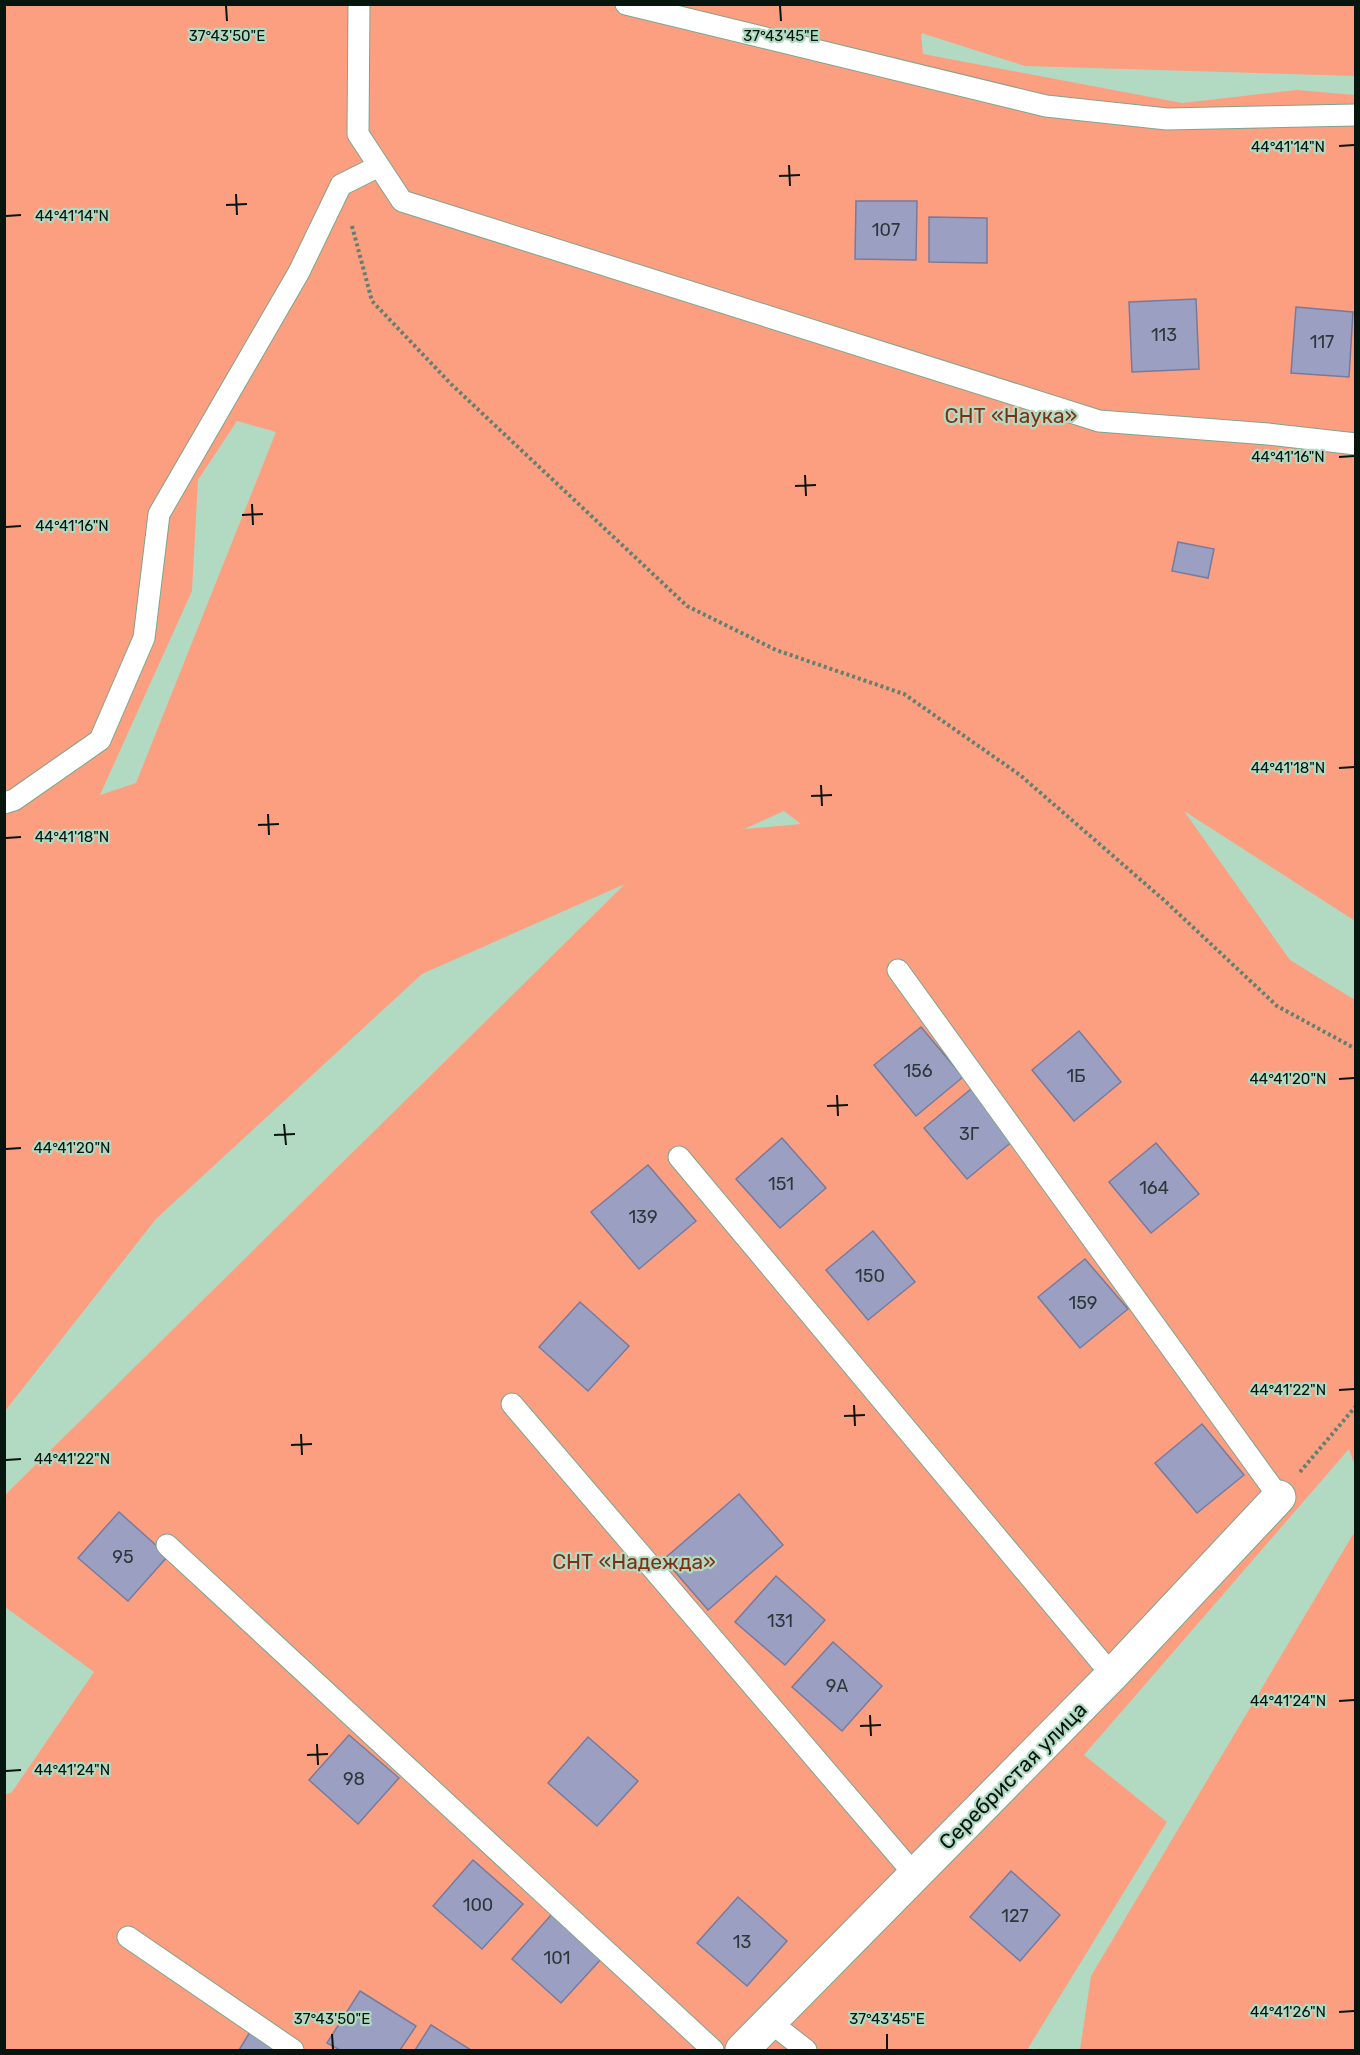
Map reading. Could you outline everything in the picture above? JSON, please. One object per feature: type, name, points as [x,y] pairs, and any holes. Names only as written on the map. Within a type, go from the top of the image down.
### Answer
[{"type":"street","name":"Серебристая улица","points":[[742,2050],[1112,1675],[1280,1497]]},
{"type":"lane","points":[[359,4],[358,134],[402,201],[1099,421],[1268,434],[1356,444]]},
{"type":"lane","points":[[626,4],[1046,106],[1167,119],[1356,115]]},
{"type":"lane","points":[[4,803],[14,800],[100,740],[144,638],[159,514],[299,272],[341,185],[379,166]]},
{"type":"lane","points":[[898,970],[1280,1497]]},
{"type":"lane","points":[[679,1157],[1112,1675]]},
{"type":"lane","points":[[512,1404],[915,1875]]},
{"type":"lane","points":[[167,1545],[713,2050]]},
{"type":"lane","points":[[128,1937],[293,2050]]},
{"type":"lane","points":[[770,2022],[806,2050]]},
{"type":"path","points":[[341,185],[372,302],[451,384],[687,606],[776,650],[904,694],[1020,775],[1165,901],[1277,1006],[1356,1049]]},
{"type":"path","points":[[1280,1497],[1356,1406]]},
{"type":"green space","points":[[5,5],[1355,5],[1355,76],[1025,66],[921,33],[923,54],[1182,103],[1296,90],[1355,95],[1355,921],[1184,811],[1290,960],[1355,1000],[1355,1466],[1349,1449],[1084,1755],[1167,1822],[1027,2050],[5,2050],[5,1795],[12,1792],[94,1672],[5,1607],[5,1495],[625,884],[422,974],[156,1219],[5,1411]],"holes":[[[237,421],[276,432],[136,783],[100,795],[192,591],[198,480]],[[784,811],[801,824],[744,829]]]},
{"type":"green space","points":[[1355,1531],[1355,2050],[1080,2050],[1091,1976]]},
{"type":"building","points":[[856,201],[917,201],[916,260],[855,259]]},
{"type":"building","points":[[929,217],[987,218],[987,263],[929,262]]},
{"type":"building","points":[[1196,299],[1199,369],[1132,372],[1129,302]]},
{"type":"building","points":[[1296,307],[1353,312],[1349,377],[1291,373]]},
{"type":"building","points":[[1178,542],[1214,549],[1208,578],[1172,571]]},
{"type":"building","points":[[921,1027],[963,1077],[916,1116],[874,1065]]},
{"type":"building","points":[[1079,1031],[1121,1082],[1074,1121],[1032,1070]]},
{"type":"building","points":[[971,1089],[1014,1140],[967,1179],[924,1128]]},
{"type":"building","points":[[782,1138],[826,1188],[780,1228],[736,1179]]},
{"type":"building","points":[[1156,1143],[1199,1194],[1151,1233],[1109,1182]]},
{"type":"building","points":[[648,1165],[696,1221],[639,1269],[591,1212]]},
{"type":"building","points":[[873,1231],[915,1282],[868,1320],[826,1270]]},
{"type":"building","points":[[1085,1259],[1128,1309],[1080,1348],[1038,1297]]},
{"type":"building","points":[[580,1302],[629,1346],[588,1391],[539,1347]]},
{"type":"building","points":[[1202,1424],[1244,1475],[1197,1513],[1155,1463]]},
{"type":"building","points":[[739,1494],[783,1545],[708,1610],[664,1559]]},
{"type":"building","points":[[119,1512],[168,1556],[128,1601],[78,1558]]},
{"type":"building","points":[[776,1576],[825,1620],[785,1665],[735,1622]]},
{"type":"building","points":[[833,1642],[882,1686],[842,1731],[792,1687]]},
{"type":"building","points":[[349,1735],[399,1778],[358,1824],[309,1780]]},
{"type":"building","points":[[588,1737],[638,1781],[597,1826],[548,1783]]},
{"type":"building","points":[[473,1860],[523,1904],[482,1949],[433,1906]]},
{"type":"building","points":[[1011,1871],[1060,1915],[1020,1961],[970,1917]]},
{"type":"building","points":[[738,1897],[787,1941],[747,1986],[697,1943]]},
{"type":"building","points":[[552,1914],[602,1958],[561,2003],[512,1959]]},
{"type":"building","points":[[360,1991],[416,2026],[400,2050],[340,2050],[327,2043]]},
{"type":"building","points":[[431,2025],[471,2050],[415,2050]]},
{"type":"building","points":[[250,2032],[280,2050],[239,2050]]},
{"type":"park label","name":"СНТ «Наука»","points":[[1011,416]]},
{"type":"park label","name":"СНТ «Надежда»","points":[[634,1562]]}]
